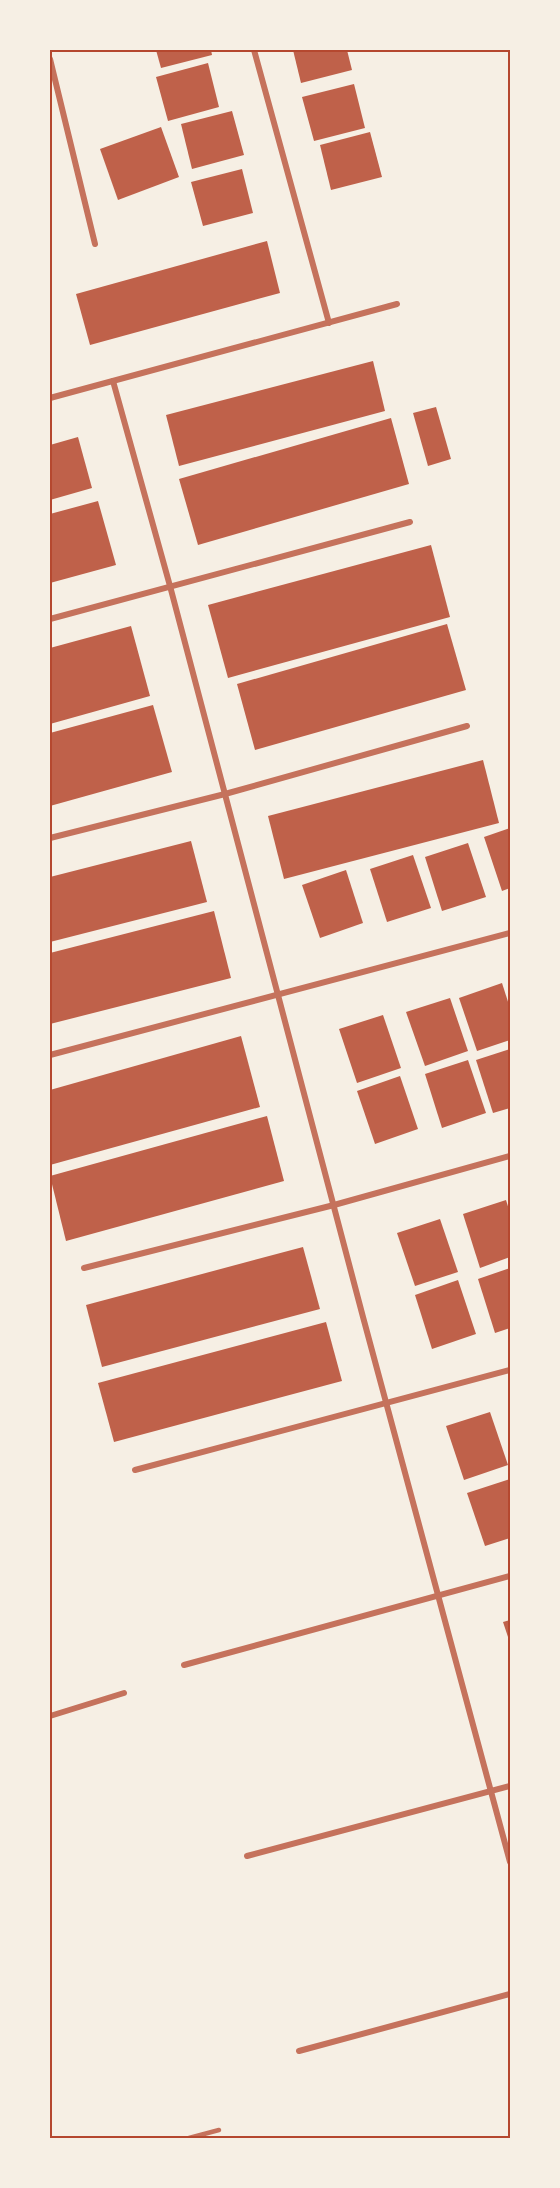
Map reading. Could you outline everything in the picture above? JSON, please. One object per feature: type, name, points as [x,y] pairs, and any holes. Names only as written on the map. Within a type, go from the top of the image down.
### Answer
[{"type":"street","points":[[254,50],[329,323]]},
{"type":"street","points":[[50,59],[95,243]]},
{"type":"street","points":[[50,398],[397,304]]},
{"type":"street","points":[[112,381],[170,586],[510,1862]]},
{"type":"street","points":[[50,619],[410,522]]},
{"type":"street","points":[[50,838],[225,794],[467,726]]},
{"type":"street","points":[[50,1055],[510,933]]},
{"type":"street","points":[[84,1268],[334,1205],[510,1156]]},
{"type":"street","points":[[135,1470],[510,1370]]},
{"type":"street","points":[[184,1665],[510,1576]]},
{"type":"street","points":[[50,1716],[124,1693]]},
{"type":"street","points":[[247,1856],[510,1786]]},
{"type":"street","points":[[299,2051],[510,1994]]},
{"type":"lane","points":[[189,2139],[219,2130]]},
{"type":"building","points":[[156,50],[211,50],[212,55],[161,68]]},
{"type":"building","points":[[293,50],[347,50],[352,70],[301,83]]},
{"type":"building","points":[[208,63],[219,107],[168,121],[156,77]]},
{"type":"building","points":[[354,84],[365,128],[314,141],[302,97]]},
{"type":"building","points":[[232,111],[244,155],[192,169],[181,124]]},
{"type":"building","points":[[161,127],[179,177],[118,200],[100,149]]},
{"type":"building","points":[[370,132],[382,177],[331,190],[320,145]]},
{"type":"building","points":[[242,169],[253,213],[203,226],[191,182]]},
{"type":"building","points":[[267,241],[280,293],[90,345],[76,294]]},
{"type":"building","points":[[373,361],[385,411],[179,466],[166,415]]},
{"type":"building","points":[[436,407],[451,459],[428,466],[413,413]]},
{"type":"building","points":[[391,418],[409,484],[198,545],[179,479]]},
{"type":"building","points":[[78,437],[92,488],[50,500],[50,445]]},
{"type":"building","points":[[98,501],[116,565],[50,583],[50,514]]},
{"type":"building","points":[[431,545],[450,617],[228,678],[208,605]]},
{"type":"building","points":[[447,624],[466,690],[255,750],[237,684]]},
{"type":"building","points":[[131,626],[150,696],[50,724],[50,648]]},
{"type":"building","points":[[153,705],[172,772],[50,806],[50,733]]},
{"type":"building","points":[[483,760],[499,823],[284,879],[268,816]]},
{"type":"building","points":[[510,828],[510,888],[502,891],[484,837]]},
{"type":"building","points":[[191,841],[207,902],[50,942],[50,877]]},
{"type":"building","points":[[468,843],[486,897],[442,911],[425,857]]},
{"type":"building","points":[[413,855],[431,908],[387,922],[370,869]]},
{"type":"building","points":[[346,870],[363,923],[320,938],[302,885]]},
{"type":"building","points":[[214,911],[231,978],[50,1024],[50,953]]},
{"type":"building","points":[[502,983],[510,1008],[510,1040],[477,1051],[459,998]]},
{"type":"building","points":[[450,998],[468,1051],[425,1066],[406,1012]]},
{"type":"building","points":[[383,1015],[401,1068],[357,1083],[339,1029]]},
{"type":"building","points":[[241,1036],[260,1107],[50,1165],[50,1090]]},
{"type":"building","points":[[510,1049],[510,1108],[493,1113],[476,1060]]},
{"type":"building","points":[[468,1060],[486,1113],[442,1128],[425,1074]]},
{"type":"building","points":[[400,1076],[418,1129],[375,1144],[357,1091]]},
{"type":"building","points":[[267,1116],[284,1181],[66,1241],[50,1176]]},
{"type":"building","points":[[506,1200],[510,1213],[510,1257],[480,1268],[463,1214]]},
{"type":"building","points":[[440,1219],[458,1272],[415,1286],[397,1233]]},
{"type":"building","points":[[303,1247],[320,1309],[102,1367],[86,1305]]},
{"type":"building","points":[[510,1268],[510,1328],[495,1333],[478,1279]]},
{"type":"building","points":[[458,1280],[476,1334],[432,1349],[415,1295]]},
{"type":"building","points":[[326,1322],[342,1381],[114,1442],[98,1383]]},
{"type":"building","points":[[490,1412],[508,1465],[464,1480],[446,1426]]},
{"type":"building","points":[[510,1479],[510,1538],[485,1546],[467,1493]]},
{"type":"building","points":[[510,1620],[510,1643],[503,1622]]}]
